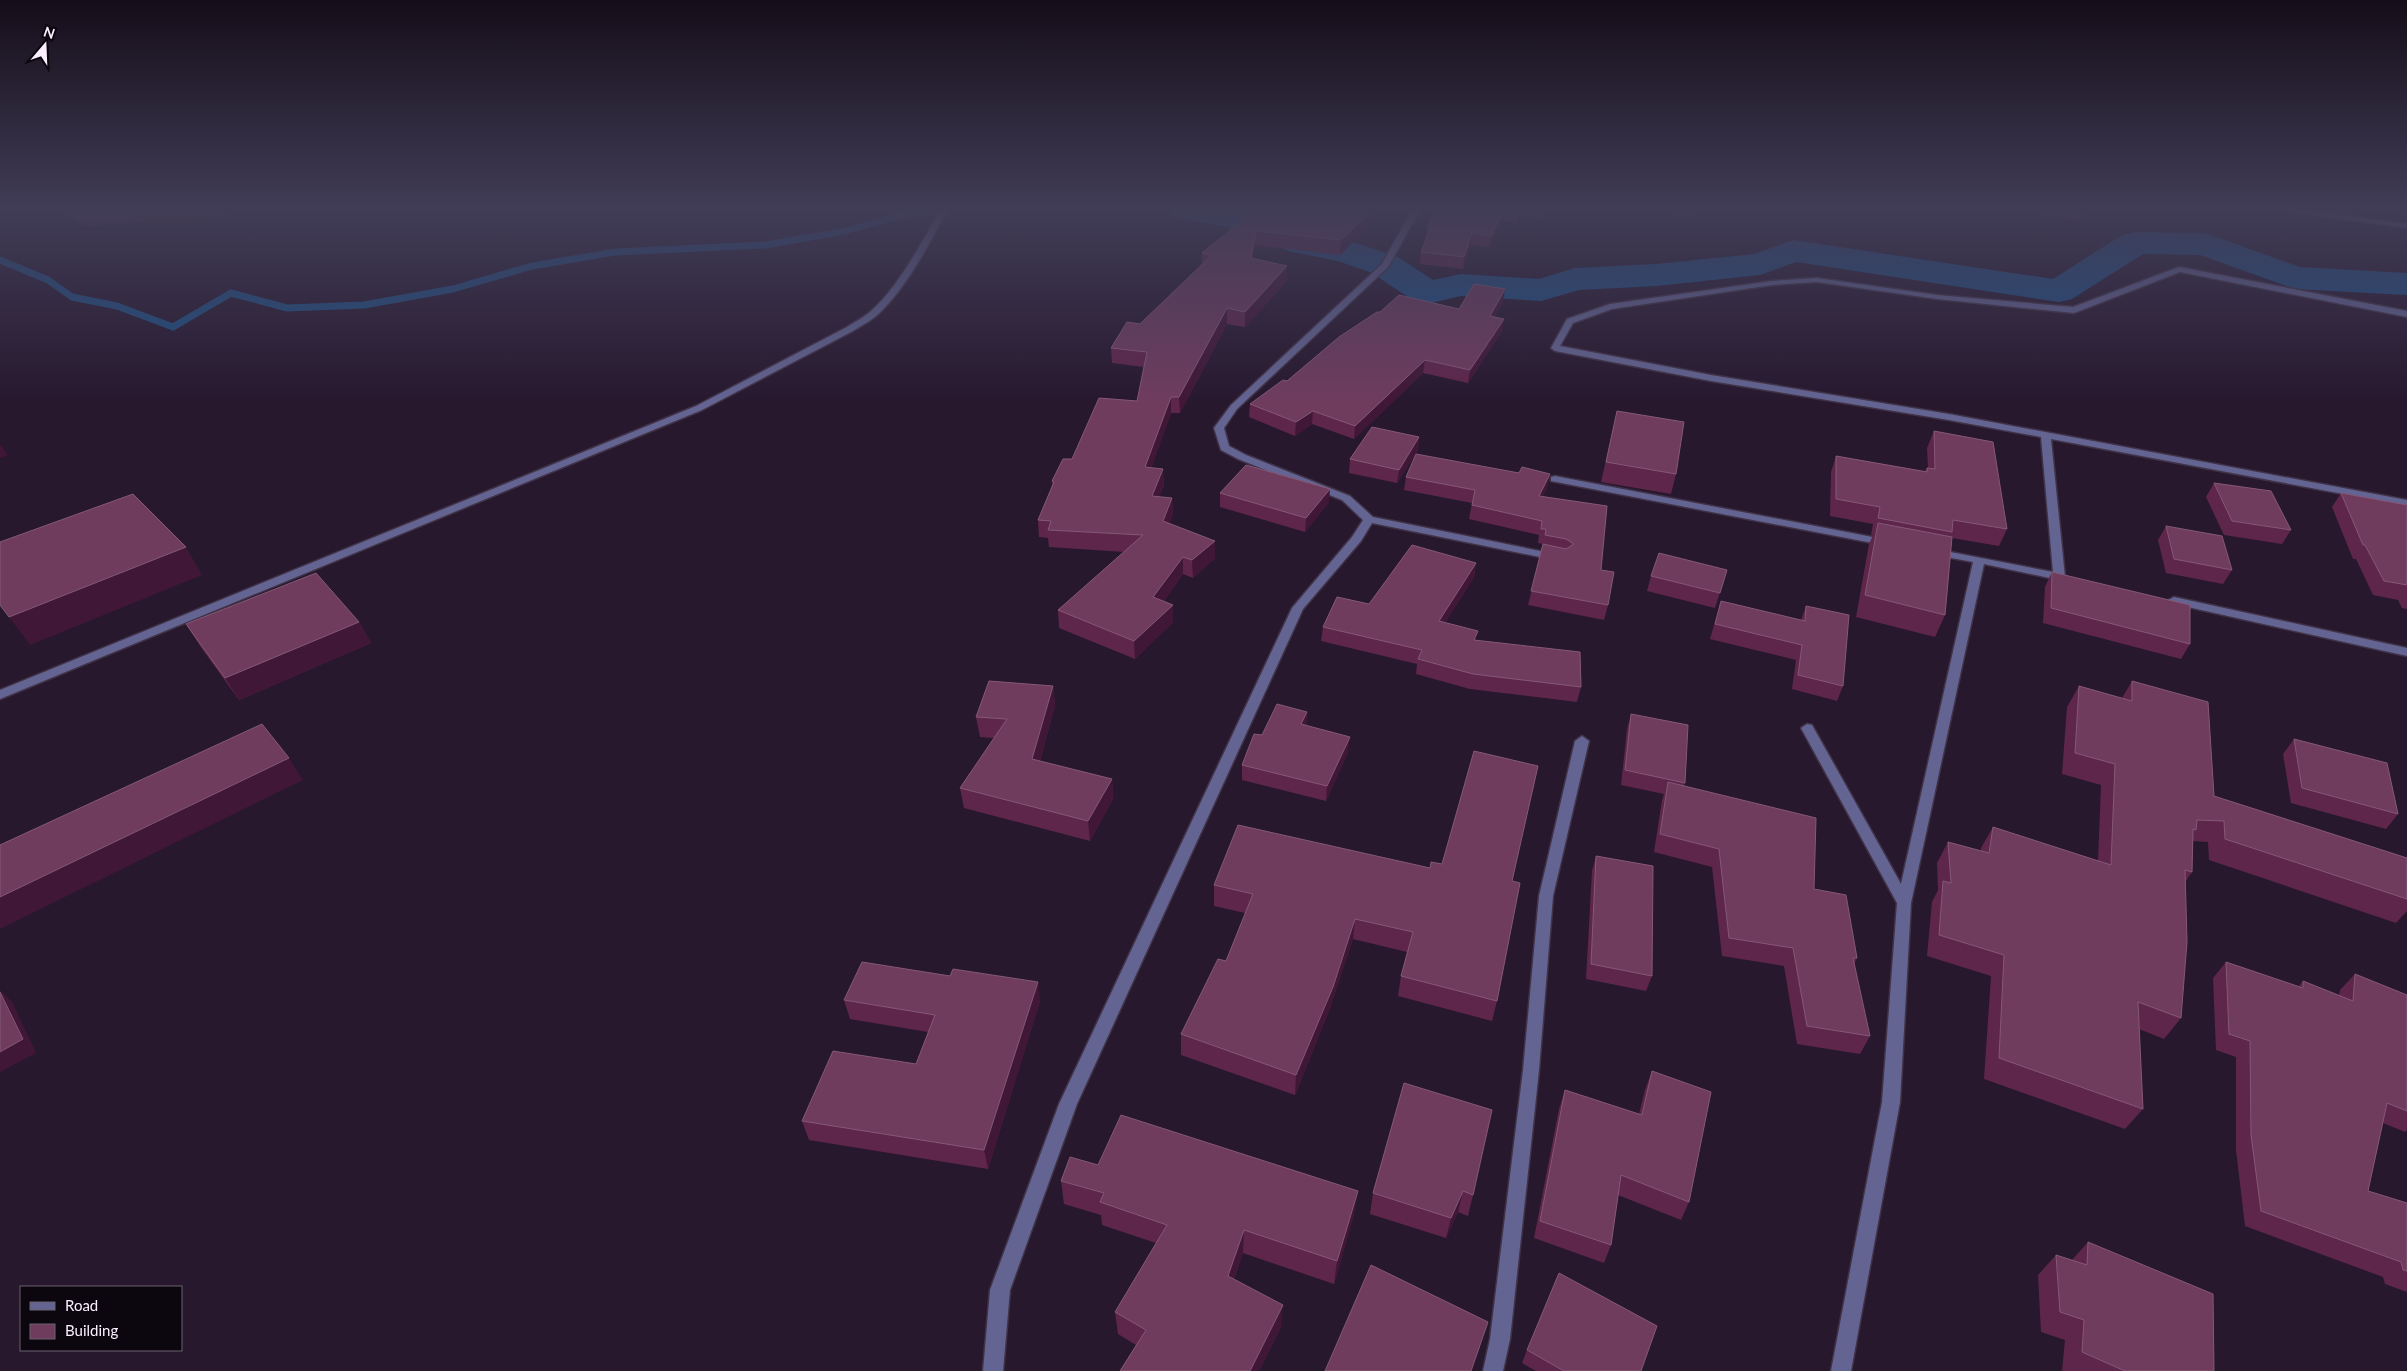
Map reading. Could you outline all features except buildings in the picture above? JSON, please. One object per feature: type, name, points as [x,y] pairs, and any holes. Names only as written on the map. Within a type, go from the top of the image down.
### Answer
[{"type":"street","points":[[0,695],[699,408],[850,329],[873,314],[905,274]]},
{"type":"street","points":[[1374,274],[1234,407],[1219,428],[1225,448],[1242,457],[1346,498],[1369,519],[1563,558]]},
{"type":"street","points":[[2166,274],[2074,310],[1938,297],[1817,280],[1772,283],[1610,307],[1570,321],[1556,348],[1720,379],[2046,435],[2407,503]]},
{"type":"street","points":[[2204,274],[2407,314]]},
{"type":"street","points":[[1921,549],[2064,578],[2046,435]]},
{"type":"street","points":[[1555,479],[1902,545]]},
{"type":"street","points":[[993,1371],[1000,1290],[1068,1104],[1298,608],[1357,539],[1369,519]]},
{"type":"street","points":[[1841,1371],[1891,1102],[1904,903],[1979,560]]},
{"type":"street","points":[[2165,600],[2407,652]]},
{"type":"street","points":[[1807,728],[1904,903]]},
{"type":"street","points":[[1493,1371],[1500,1340],[1530,1080],[1546,896],[1582,741]]},
{"type":"waterway","points":[[34,274],[48,280],[72,297],[117,306],[173,327],[231,293],[287,308],[364,305],[453,289],[505,274]]},
{"type":"waterway","points":[[1398,274],[1427,293],[1461,285],[1541,290],[1575,279],[1666,274]]},
{"type":"waterway","points":[[1946,274],[2059,291],[2086,274]]},
{"type":"waterway","points":[[2284,274],[2295,278],[2407,284]]}]
